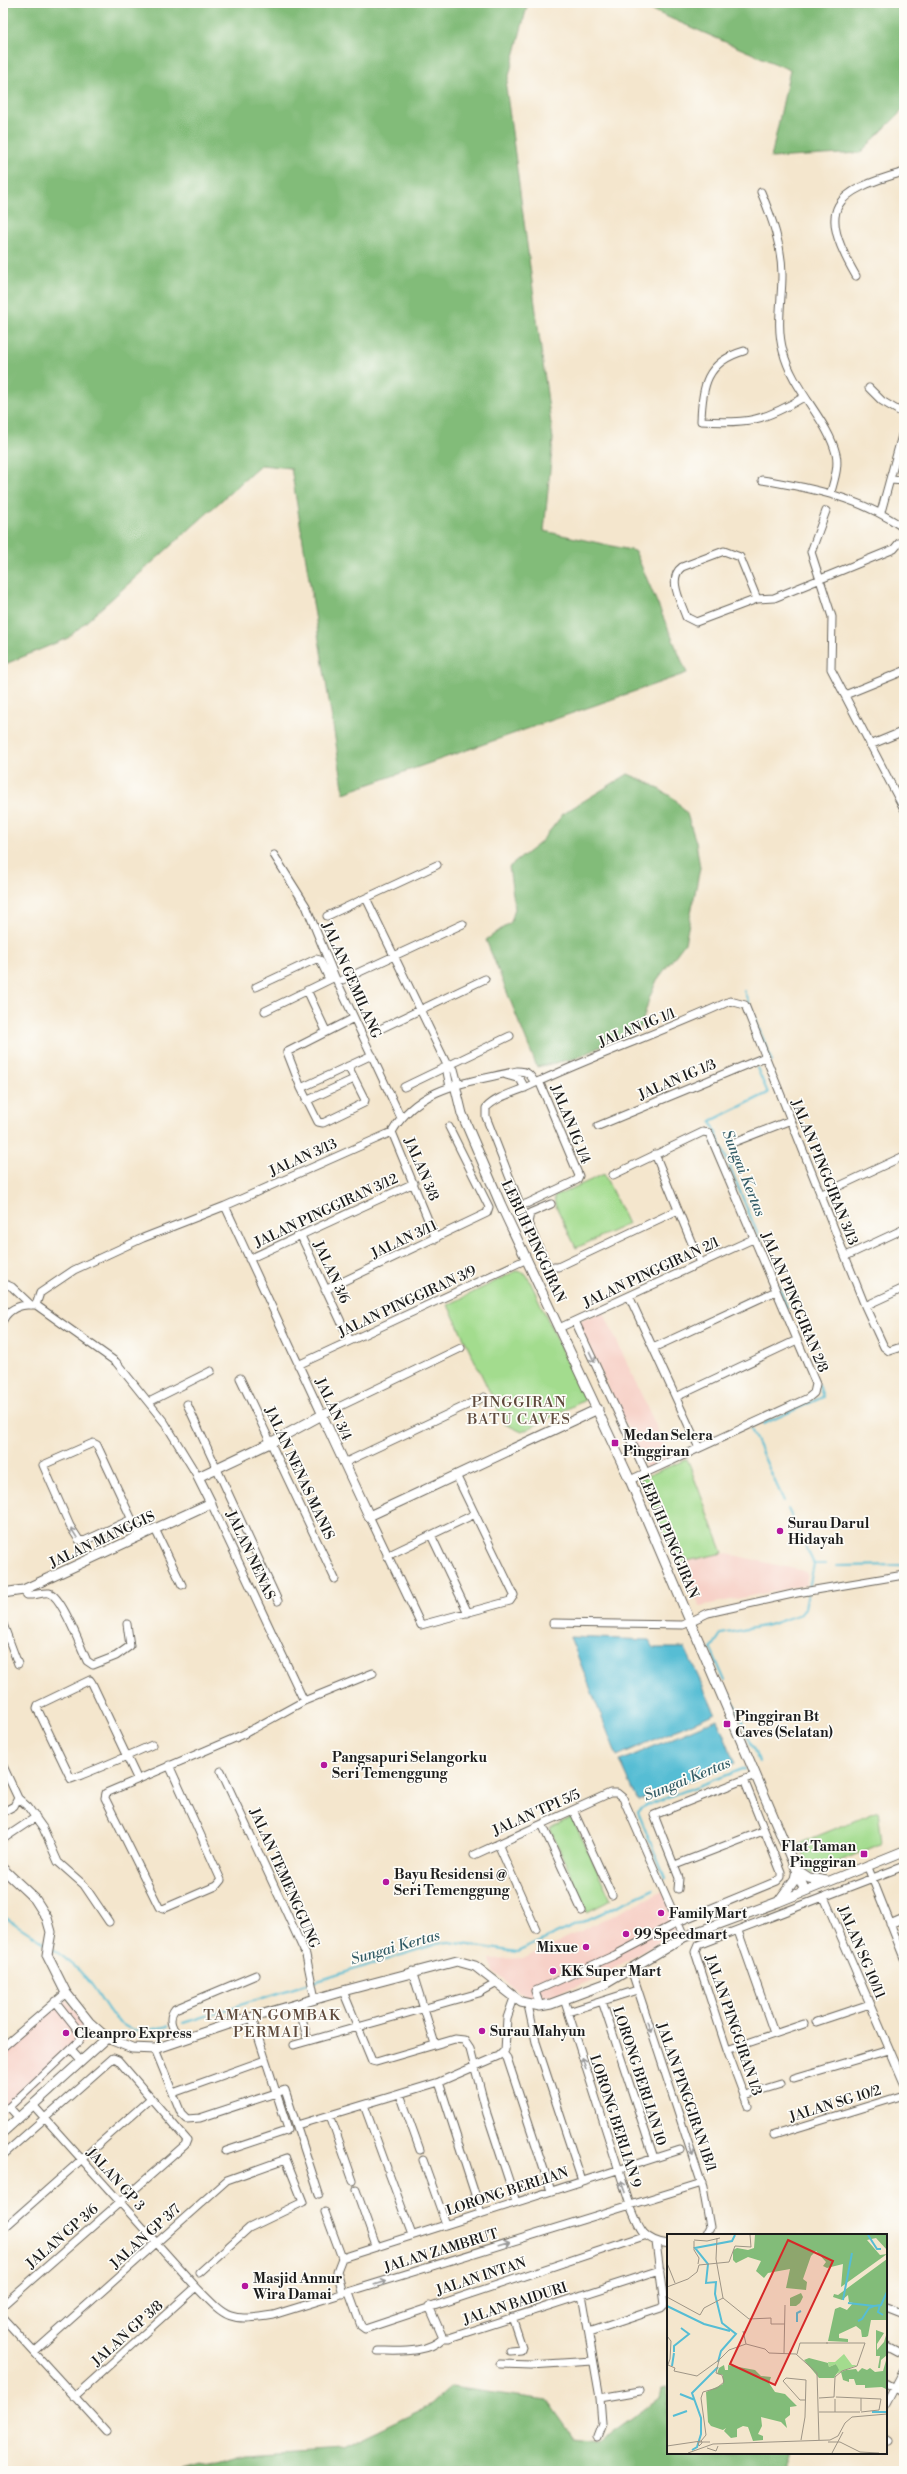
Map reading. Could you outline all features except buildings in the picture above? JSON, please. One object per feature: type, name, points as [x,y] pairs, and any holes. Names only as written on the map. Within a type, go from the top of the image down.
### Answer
[{"type":"street","points":[[856,276],[835,233],[835,209],[844,196],[863,186],[904,172]]},
{"type":"street","points":[[761,192],[770,214],[780,255],[782,274],[780,329],[782,350],[804,397],[831,440],[836,454],[836,471],[831,492]]},
{"type":"street","points":[[744,351],[726,358],[711,372],[704,385],[701,420],[733,423],[758,420],[777,413],[804,397]]},
{"type":"street","points":[[869,388],[882,401],[904,414]]},
{"type":"street","points":[[881,512],[904,428]]},
{"type":"street","points":[[762,480],[831,492],[881,512],[904,528]]},
{"type":"street","points":[[891,480],[904,481]]},
{"type":"street","points":[[826,511],[811,552],[832,617],[831,669],[870,745],[901,794],[904,809]]},
{"type":"street","points":[[757,600],[740,557],[724,551],[682,567],[676,571],[674,578],[686,617],[691,621],[696,622],[757,600],[774,598],[894,549],[899,543]]},
{"type":"street","points":[[845,695],[904,671]]},
{"type":"street","points":[[870,745],[904,731]]},
{"type":"street","name":"JALAN GEMILANG","points":[[274,855],[306,906],[334,980],[372,1055],[400,1118]]},
{"type":"street","points":[[327,916],[437,865]]},
{"type":"street","points":[[366,898],[448,1066],[447,1072],[454,1085]]},
{"type":"street","points":[[265,1011],[307,990],[394,955],[463,924]]},
{"type":"street","points":[[256,987],[316,959],[320,960],[334,980]]},
{"type":"street","points":[[378,1030],[485,979]]},
{"type":"street","points":[[307,990],[326,1031]]},
{"type":"street","name":"JALAN IG 1/1","points":[[517,1197],[486,1117],[486,1108],[491,1103],[537,1082],[670,1028],[730,1001],[745,1005]]},
{"type":"street","name":"JALAN PINGGIRAN 3/13","points":[[745,1005],[865,1306],[884,1347],[889,1351],[904,1346]]},
{"type":"street","points":[[348,1066],[365,1100],[361,1106],[323,1123],[318,1122],[306,1101],[287,1055],[290,1050],[354,1018]]},
{"type":"street","points":[[404,1087],[510,1036]]},
{"type":"street","points":[[301,1088],[372,1055]]},
{"type":"street","name":"JALAN IG 1/3","points":[[598,1126],[765,1057]]},
{"type":"street","points":[[392,1132],[400,1118],[423,1098],[454,1085],[524,1071],[531,1074],[537,1082]]},
{"type":"street","points":[[504,1074],[520,1079],[525,1088]]},
{"type":"street","points":[[306,1101],[354,1079]]},
{"type":"street","name":"JALAN IG 1/4","points":[[517,1197],[520,1204],[526,1204],[577,1180],[578,1176],[537,1082]]},
{"type":"street","name":"LEBUH PINGGIRAN","points":[[454,1085],[462,1114],[527,1260],[630,1480],[805,1891]]},
{"type":"street","points":[[732,1143],[790,1120]]},
{"type":"street","name":"JALAN 3/11","points":[[326,1290],[436,1239],[487,1213],[489,1207],[449,1127]]},
{"type":"street","name":"JALAN 3/8","points":[[392,1132],[436,1239]]},
{"type":"street","name":"JALAN 3/13","points":[[34,1305],[40,1293],[74,1270],[157,1232],[225,1206],[392,1132]]},
{"type":"street","name":"JALAN PINGGIRAN 2/8","points":[[655,1154],[703,1132],[709,1133],[713,1139],[753,1238],[816,1384],[814,1392],[808,1398],[699,1448]]},
{"type":"street","points":[[613,1175],[655,1154],[700,1263]]},
{"type":"street","points":[[820,1195],[904,1156]]},
{"type":"street","name":"JALAN PINGGIRAN 3/12","points":[[249,1259],[414,1183]]},
{"type":"street","points":[[551,1204],[530,1213],[528,1223],[546,1263],[551,1267],[558,1267],[678,1210]]},
{"type":"street","name":"JALAN 3/4","points":[[225,1206],[419,1622],[424,1625],[468,1613]]},
{"type":"street","points":[[846,1256],[904,1229]]},
{"type":"street","name":"JALAN 3/6","points":[[300,1236],[350,1341]]},
{"type":"street","name":"JALAN PINGGIRAN 2/1","points":[[560,1328],[753,1238]]},
{"type":"street","name":"JALAN PINGGIRAN 3/9","points":[[298,1365],[527,1260]]},
{"type":"street","name":"JALAN NENAS","points":[[3,1283],[116,1362],[165,1423],[198,1477],[304,1701]]},
{"type":"street","points":[[865,1306],[904,1288]]},
{"type":"street","points":[[653,1348],[776,1291]]},
{"type":"street","points":[[629,1296],[699,1448],[630,1480]]},
{"type":"street","points":[[3,1320],[15,1307],[34,1305]]},
{"type":"street","points":[[575,1321],[646,1473]]},
{"type":"street","points":[[676,1397],[797,1340]]},
{"type":"street","points":[[198,1477],[461,1348]]},
{"type":"street","points":[[149,1402],[211,1371]]},
{"type":"street","name":"JALAN NENAS MANIS","points":[[240,1378],[272,1442],[335,1579]]},
{"type":"street","points":[[344,1463],[484,1397]]},
{"type":"street","points":[[187,1404],[278,1601]]},
{"type":"street","points":[[369,1516],[598,1409]]},
{"type":"street","points":[[132,1519],[84,1542],[75,1536],[43,1465],[92,1443],[97,1445],[132,1519],[140,1537]]},
{"type":"street","points":[[431,1535],[468,1613],[510,1601],[514,1595],[456,1475]]},
{"type":"street","name":"JALAN MANGGIS","points":[[3,1593],[23,1590],[211,1503]]},
{"type":"street","points":[[387,1556],[475,1514]]},
{"type":"street","points":[[155,1529],[182,1585]]},
{"type":"street","points":[[553,1623],[683,1625],[708,1614],[797,1593],[904,1575]]},
{"type":"street","points":[[23,1590],[27,1595],[50,1593],[55,1596],[62,1606],[87,1661],[93,1665],[116,1656],[130,1646],[127,1624]]},
{"type":"street","points":[[3,1624],[18,1664]]},
{"type":"street","points":[[169,1765],[217,1868],[221,1880],[216,1886],[168,1908],[159,1907],[105,1798],[106,1793],[137,1778],[242,1735],[304,1701],[374,1673]]},
{"type":"street","points":[[137,1778],[126,1756],[92,1683],[90,1680],[40,1703],[37,1708],[70,1779],[126,1756],[152,1745]]},
{"type":"street","points":[[3,1766],[18,1798],[36,1817],[55,1851],[58,1862],[84,1885],[109,1922]]},
{"type":"street","name":"JALAN TEMENGGUNG","points":[[221,1771],[306,1955],[311,1972],[314,1996]]},
{"type":"street","points":[[678,1889],[679,1878],[675,1865],[654,1818],[657,1813],[756,1775]]},
{"type":"street","points":[[540,2006],[535,1991],[615,1955],[678,1922],[777,1881],[781,1877],[781,1872],[763,1831],[744,1780]]},
{"type":"street","name":"JALAN TPI 5/5","points":[[474,1855],[610,1793],[617,1793],[623,1798],[678,1922]]},
{"type":"street","points":[[3,1812],[14,1806],[18,1798]]},
{"type":"street","points":[[573,1810],[612,1895]]},
{"type":"street","points":[[3,1839],[36,1817]]},
{"type":"street","points":[[542,1824],[582,1911]]},
{"type":"street","points":[[675,1865],[763,1831]]},
{"type":"street","points":[[498,1844],[536,1929]]},
{"type":"street","points":[[3,1870],[35,1898],[44,1912],[51,1926],[48,1958],[66,1992],[89,2022],[107,2038],[132,2048],[155,2049],[298,2004],[314,1996],[343,1991],[412,1971],[456,1961],[475,1966],[514,1998],[528,2005],[540,2006],[605,1984],[684,1937],[778,1902],[904,1851]]},
{"type":"street","points":[[867,1865],[904,1958]]},
{"type":"street","points":[[774,2034],[738,1931],[904,1866]]},
{"type":"street","points":[[778,1902],[795,1879],[797,1870],[809,1878],[828,1881]]},
{"type":"street","name":"JALAN SG 10/11","points":[[824,1897],[904,2083]]},
{"type":"street","points":[[890,1924],[904,1918]]},
{"type":"street","points":[[678,1922],[684,1937]]},
{"type":"street","name":"JALAN PINGGIRAN 1/3","points":[[738,1931],[698,1945],[695,1952],[727,2050],[748,2106]]},
{"type":"street","name":"JALAN PINGGIRAN 1B/1","points":[[631,1969],[702,2183],[710,2227],[706,2234]]},
{"type":"street","points":[[412,1971],[435,2044]]},
{"type":"street","points":[[192,2037],[182,2037],[173,2028],[171,2020],[175,2009],[256,1975]]},
{"type":"street","points":[[294,2045],[356,2026],[479,1993],[497,1983]]},
{"type":"street","points":[[568,2012],[637,1990]]},
{"type":"street","points":[[343,1991],[356,2026],[372,2061],[376,2062],[456,2039],[464,2040],[470,2049],[487,2114],[516,2202]]},
{"type":"street","points":[[3,2047],[66,1992]]},
{"type":"street","points":[[514,1998],[507,2018],[503,2053],[507,2058],[551,2191]]},
{"type":"street","name":"LORONG BERLIAN 9","points":[[564,1999],[617,2170],[630,2205],[644,2236]]},
{"type":"street","points":[[19,2118],[6,2108],[71,2049],[82,2035],[55,2001]]},
{"type":"street","name":"LORONG BERLIAN 10","points":[[602,2001],[654,2158]]},
{"type":"street","points":[[298,2004],[308,2040]]},
{"type":"street","points":[[816,2022],[870,2004]]},
{"type":"street","points":[[528,2005],[536,2042],[582,2181]]},
{"type":"street","points":[[226,2151],[286,2131],[288,2129],[252,2018]]},
{"type":"street","points":[[727,2050],[804,2024]]},
{"type":"street","points":[[3,2132],[107,2038]]},
{"type":"street","points":[[71,2049],[82,2062]]},
{"type":"street","points":[[155,2049],[181,2113],[187,2119],[192,2120],[285,2090],[319,2194]]},
{"type":"street","points":[[794,2078],[890,2050]]},
{"type":"street","points":[[297,2125],[439,2082],[503,2053]]},
{"type":"street","points":[[3,2155],[113,2058],[118,2060],[151,2098],[3,2230]]},
{"type":"street","points":[[173,2093],[265,2060]]},
{"type":"street","points":[[439,2082],[481,2213]]},
{"type":"street","points":[[745,2095],[781,2084]]},
{"type":"street","points":[[400,2094],[420,2150]]},
{"type":"street","name":"JALAN SG 10/2","points":[[774,2135],[904,2095]]},
{"type":"street","name":"JALAN GP 3/6","points":[[3,2305],[185,2144],[187,2140],[151,2098]]},
{"type":"street","name":"JALAN GP 3","points":[[33,2105],[196,2287]]},
{"type":"street","points":[[364,2105],[412,2235]]},
{"type":"street","points":[[330,2115],[353,2181]]},
{"type":"street","name":"LORONG BERLIAN","points":[[342,2258],[680,2150]]},
{"type":"street","name":"JALAN GP 3/7","points":[[34,2352],[227,2180],[284,2159],[288,2161],[303,2198],[300,2205],[262,2220],[249,2228],[199,2273]]},
{"type":"street","points":[[423,2160],[446,2224]]},
{"type":"street","name":"JALAN ZAMBRUT","points":[[196,2287],[224,2314],[234,2319],[246,2319],[273,2315],[702,2183]]},
{"type":"street","points":[[356,2190],[376,2246]]},
{"type":"street","points":[[325,2212],[342,2258],[337,2271],[346,2293]]},
{"type":"street","points":[[644,2236],[656,2242],[667,2244]]},
{"type":"street","name":"JALAN INTAN","points":[[346,2293],[361,2326],[365,2329],[429,2306],[644,2236]]},
{"type":"street","points":[[589,2332],[661,2308],[664,2300],[656,2242]]},
{"type":"street","name":"JALAN BAIDURI","points":[[378,2351],[418,2350],[435,2346],[442,2338],[449,2338],[660,2270]]},
{"type":"street","name":"JALAN GP 3/8","points":[[74,2397],[196,2287]]},
{"type":"street","points":[[582,2295],[600,2398],[601,2426],[597,2437]]},
{"type":"street","points":[[429,2306],[442,2338]]},
{"type":"street","points":[[887,2307],[904,2314]]},
{"type":"street","points":[[510,2351],[521,2350],[522,2347],[512,2317]]},
{"type":"street","points":[[3,2318],[106,2431]]},
{"type":"street","points":[[887,2346],[904,2355]]},
{"type":"street","points":[[500,2364],[530,2365],[593,2361]]},
{"type":"street","points":[[887,2402],[904,2370]]},
{"type":"street","points":[[887,2384],[904,2392]]},
{"type":"street","points":[[600,2398],[640,2391]]},
{"type":"shaded area","points":[[603,1311],[671,1459],[647,1470],[578,1322]]},
{"type":"shaded area","points":[[723,1553],[808,1572],[806,1585],[700,1606],[678,1563]]},
{"type":"shaded area","points":[[663,1891],[680,1930],[596,1979],[551,1996],[530,2000],[493,1972],[490,1959],[525,1958]]},
{"type":"shaded area","points":[[64,1998],[91,2029],[84,2042],[3,2113],[3,2055]]},
{"type":"green space","points":[[3,3],[528,3],[506,87],[553,439],[544,531],[635,551],[687,673],[344,793],[291,468],[261,465],[68,638],[3,665]]},
{"type":"green space","points":[[635,3],[904,3],[904,109],[860,153],[771,158],[790,70]]},
{"type":"green space","points":[[628,774],[649,783],[675,799],[687,814],[696,842],[700,868],[685,943],[657,980],[649,999],[641,1027],[577,1058],[537,1067],[486,940],[511,922],[515,909],[509,867],[540,843],[564,813]]},
{"type":"green space","points":[[604,1174],[628,1224],[576,1248],[555,1204],[554,1197]]},
{"type":"green space","points":[[516,1271],[525,1273],[528,1277],[585,1400],[522,1432],[505,1424],[448,1305]]},
{"type":"green space","points":[[687,1459],[723,1553],[678,1563],[640,1479]]},
{"type":"green space","points":[[878,1811],[882,1841],[878,1845],[811,1873],[798,1844]]},
{"type":"green space","points":[[572,1817],[611,1900],[587,1912],[550,1828]]},
{"type":"green space","points":[[451,2387],[547,2400],[574,2438],[600,2441],[660,2398],[662,2388],[667,2387],[667,2454],[789,2454],[789,2471],[185,2471],[245,2454],[342,2448],[431,2405]]},
{"type":"water","points":[[570,1637],[649,1640],[654,1648],[685,1648],[715,1713],[617,1756]]},
{"type":"water","points":[[717,1719],[735,1763],[638,1801],[620,1761]]},
{"type":"waterway","name":"Sungai Kertas","points":[[744,991],[772,1061]]},
{"type":"waterway","name":"Sungai Kertas","points":[[757,1068],[768,1093],[711,1121],[774,1274]]},
{"type":"waterway","points":[[779,1286],[787,1308]]},
{"type":"waterway","name":"Sungai Kertas","points":[[763,1424],[823,1397],[819,1385]]},
{"type":"waterway","name":"Sungai Kertas","points":[[751,1429],[784,1501]]},
{"type":"waterway","name":"Sungai Kertas","points":[[725,1681],[711,1649],[721,1634],[769,1625],[801,1614],[805,1608],[814,1564],[788,1509]]},
{"type":"waterway","points":[[814,1564],[826,1564]]},
{"type":"waterway","points":[[837,1566],[904,1565]]},
{"type":"waterway","name":"Sungai Kertas","points":[[730,1694],[759,1762]]},
{"type":"waterway","name":"Sungai Kertas","points":[[665,1878],[638,1812],[645,1806],[745,1768]]},
{"type":"waterway","name":"Sungai Kertas","points":[[314,1982],[437,1944],[449,1942],[517,1952],[654,1889]]},
{"type":"waterway","name":"Sungai Kertas","points":[[3,1916],[46,1944]]},
{"type":"waterway","name":"Sungai Kertas","points":[[51,1948],[80,1971],[94,1988],[110,2012],[124,2026],[139,2031],[168,2026]]},
{"type":"waterway","name":"Sungai Kertas","points":[[183,2023],[310,1983]]},
{"type":"place","name":"Medan Selera Pinggiran","points":[[615,1443]]},
{"type":"place","name":"Surau Darul Hidayah","points":[[780,1531]]},
{"type":"place","name":"Pinggiran Bt Caves (Selatan)","points":[[727,1724]]},
{"type":"place","name":"Pangsapuri Selangorku Seri Temenggung","points":[[324,1765]]},
{"type":"place","name":"Flat Taman Pinggiran","points":[[864,1854]]},
{"type":"place","name":"Bayu Residensi @ Seri Temenggung","points":[[386,1882]]},
{"type":"place","name":"FamilyMart","points":[[661,1913]]},
{"type":"place","name":"99 Speedmart","points":[[626,1934]]},
{"type":"place","name":"Mixue","points":[[586,1947]]},
{"type":"place","name":"KK Super Mart","points":[[553,1971]]},
{"type":"place","name":"Surau Mahyun","points":[[482,2031]]},
{"type":"place","name":"Cleanpro Express","points":[[66,2033]]},
{"type":"place","name":"Masjid Annur Wira Damai","points":[[245,2286]]},
{"type":"district","name":"PINGGIRAN BATU CAVES","points":[[519,1410]]},
{"type":"district","name":"TAMAN GOMBAK PERMAI 1","points":[[272,2024]]}]
